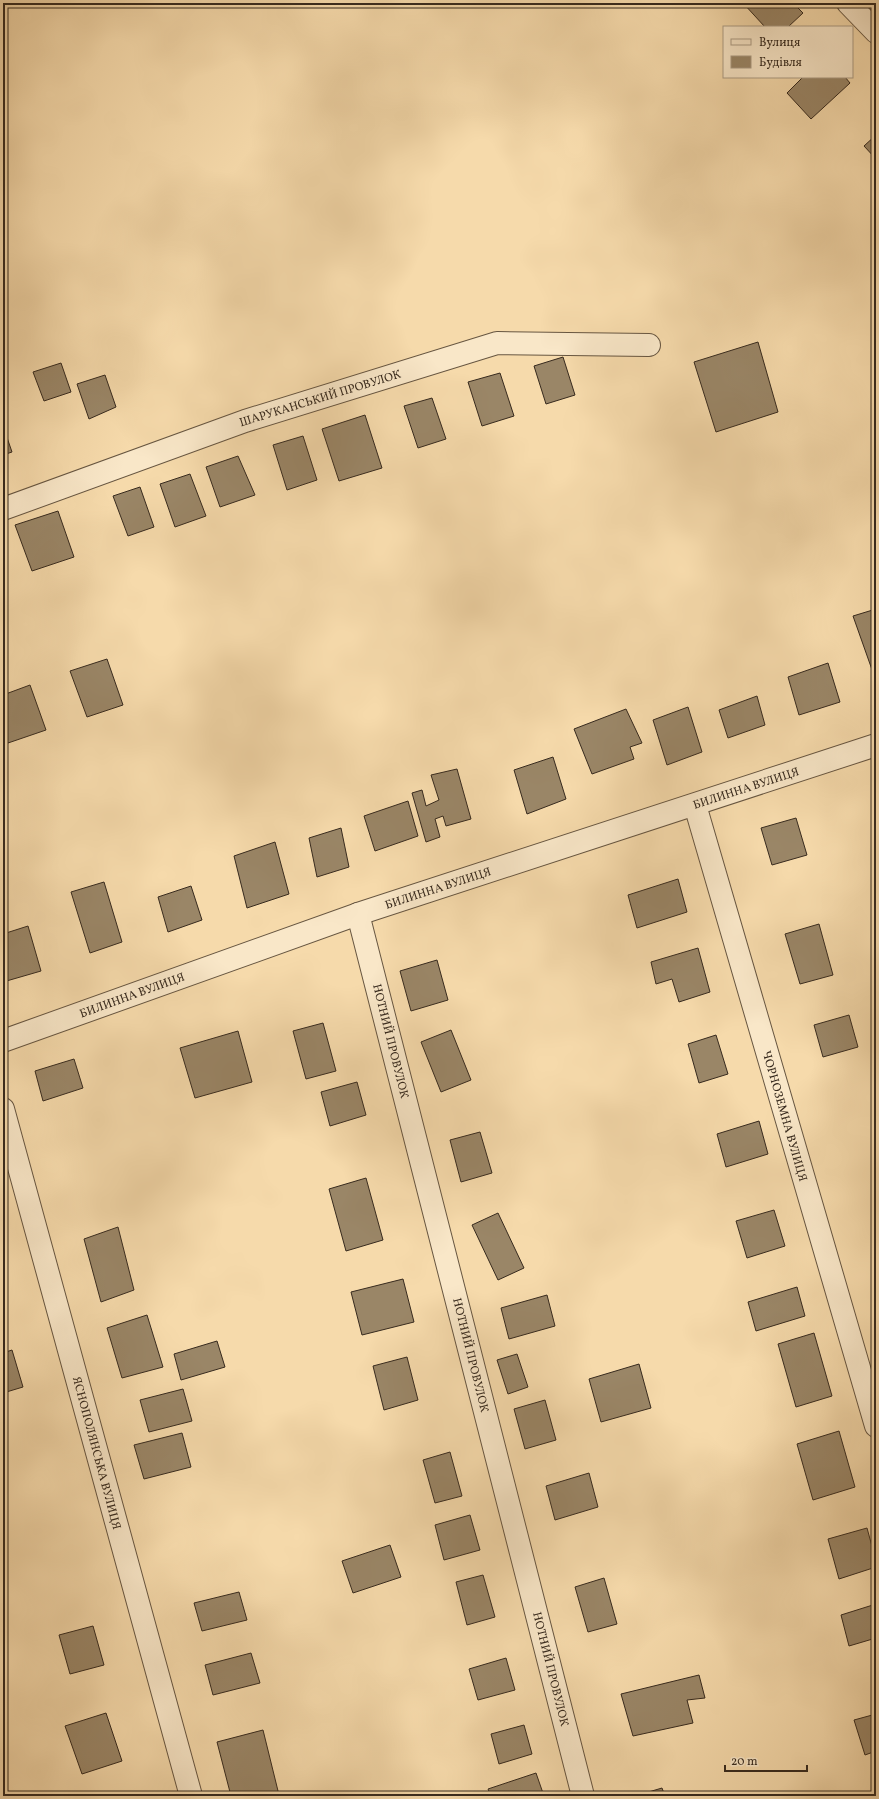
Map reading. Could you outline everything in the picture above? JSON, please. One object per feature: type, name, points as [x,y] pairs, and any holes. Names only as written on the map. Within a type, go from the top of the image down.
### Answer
[{"type":"street","points":[[848,3],[876,32]]},
{"type":"street","name":"ШАРУКАНСЬКИЙ ПРОВУЛОК","points":[[3,510],[245,421],[497,343],[649,346]]},
{"type":"street","name":"БИЛИННА ВУЛИЦЯ","points":[[3,1041],[358,914],[695,805],[876,744]]},
{"type":"street","name":"ЧОРНОЗЕМНА ВУЛИЦЯ","points":[[695,805],[876,1426]]},
{"type":"street","name":"НОТНИЙ ПРОВУЛОК","points":[[358,914],[583,1796]]},
{"type":"street","name":"ЯСНОПОЛЯНСЬКА ВУЛИЦЯ","points":[[3,1109],[191,1796]]},
{"type":"building","points":[[743,3],[793,3],[803,13],[789,26],[764,26]]},
{"type":"building","points":[[802,78],[846,78],[850,83],[811,119],[787,93]]},
{"type":"building","points":[[876,135],[876,159],[864,146]]},
{"type":"building","points":[[758,342],[778,412],[716,432],[694,362]]},
{"type":"building","points":[[563,357],[575,395],[546,404],[534,366]]},
{"type":"building","points":[[61,363],[71,392],[44,401],[33,372]]},
{"type":"building","points":[[500,373],[514,416],[482,426],[468,382]]},
{"type":"building","points":[[105,375],[116,407],[89,419],[77,384]]},
{"type":"building","points":[[432,398],[446,439],[418,448],[404,406]]},
{"type":"building","points":[[365,415],[382,468],[339,481],[322,429]]},
{"type":"building","points":[[3,426],[12,452],[3,455]]},
{"type":"building","points":[[303,436],[317,480],[287,490],[273,445]]},
{"type":"building","points":[[238,456],[255,495],[220,507],[206,467]]},
{"type":"building","points":[[190,474],[206,516],[175,527],[160,484]]},
{"type":"building","points":[[140,487],[154,527],[128,536],[113,496]]},
{"type":"building","points":[[58,511],[74,557],[32,571],[15,525]]},
{"type":"building","points":[[876,609],[876,681],[853,616]]},
{"type":"building","points":[[107,659],[123,705],[87,717],[70,671]]},
{"type":"building","points":[[828,663],[840,702],[799,715],[788,677]]},
{"type":"building","points":[[30,685],[46,730],[8,743],[3,730],[3,695]]},
{"type":"building","points":[[757,696],[765,725],[728,738],[719,710]]},
{"type":"building","points":[[688,707],[702,752],[667,765],[653,720]]},
{"type":"building","points":[[626,709],[642,743],[630,747],[634,759],[592,774],[574,729]]},
{"type":"building","points":[[553,757],[566,799],[527,814],[514,770]]},
{"type":"building","points":[[457,769],[471,819],[446,826],[443,816],[435,819],[440,837],[426,842],[412,793],[422,790],[426,806],[439,800],[431,775]]},
{"type":"building","points":[[408,801],[418,836],[375,851],[364,816]]},
{"type":"building","points":[[796,818],[807,855],[772,865],[761,828]]},
{"type":"building","points":[[341,828],[349,867],[317,877],[309,838]]},
{"type":"building","points":[[275,842],[289,894],[247,908],[234,856]]},
{"type":"building","points":[[678,879],[687,912],[637,928],[628,895]]},
{"type":"building","points":[[104,882],[122,942],[90,953],[71,892]]},
{"type":"building","points":[[191,886],[202,920],[168,932],[158,897]]},
{"type":"building","points":[[819,924],[833,975],[800,984],[785,934]]},
{"type":"building","points":[[28,926],[41,971],[3,982],[3,934]]},
{"type":"building","points":[[698,948],[710,992],[679,1002],[672,979],[656,984],[651,962]]},
{"type":"building","points":[[437,960],[448,1000],[411,1011],[400,971]]},
{"type":"building","points":[[849,1015],[858,1047],[823,1057],[814,1025]]},
{"type":"building","points":[[323,1023],[336,1071],[306,1079],[293,1031]]},
{"type":"building","points":[[451,1030],[471,1080],[441,1092],[421,1042]]},
{"type":"building","points":[[238,1031],[252,1082],[195,1098],[180,1048]]},
{"type":"building","points":[[716,1035],[728,1074],[699,1083],[688,1044]]},
{"type":"building","points":[[74,1059],[83,1088],[43,1101],[35,1071]]},
{"type":"building","points":[[357,1082],[366,1115],[330,1126],[321,1092]]},
{"type":"building","points":[[759,1121],[768,1154],[726,1167],[717,1134]]},
{"type":"building","points":[[480,1132],[492,1173],[461,1182],[450,1140]]},
{"type":"building","points":[[366,1178],[383,1240],[346,1251],[329,1189]]},
{"type":"building","points":[[774,1210],[785,1246],[747,1258],[736,1221]]},
{"type":"building","points":[[498,1213],[524,1268],[498,1280],[472,1225]]},
{"type":"building","points":[[118,1227],[134,1290],[101,1302],[84,1239]]},
{"type":"building","points":[[403,1279],[414,1322],[362,1335],[351,1292]]},
{"type":"building","points":[[797,1287],[805,1316],[756,1331],[748,1302]]},
{"type":"building","points":[[547,1295],[555,1326],[509,1339],[501,1308]]},
{"type":"building","points":[[147,1315],[163,1367],[122,1378],[107,1328]]},
{"type":"building","points":[[814,1333],[832,1396],[796,1407],[778,1344]]},
{"type":"building","points":[[217,1341],[225,1367],[181,1380],[174,1354]]},
{"type":"building","points":[[12,1350],[23,1387],[3,1393],[3,1353]]},
{"type":"building","points":[[517,1354],[528,1387],[508,1394],[497,1360]]},
{"type":"building","points":[[407,1357],[418,1400],[384,1410],[373,1366]]},
{"type":"building","points":[[639,1364],[651,1408],[601,1422],[589,1379]]},
{"type":"building","points":[[183,1389],[192,1421],[149,1432],[140,1400]]},
{"type":"building","points":[[545,1400],[556,1440],[525,1449],[514,1409]]},
{"type":"building","points":[[839,1431],[855,1487],[813,1500],[797,1444]]},
{"type":"building","points":[[182,1433],[191,1467],[144,1479],[134,1445]]},
{"type":"building","points":[[450,1452],[462,1496],[435,1503],[423,1460]]},
{"type":"building","points":[[589,1473],[598,1507],[555,1520],[546,1486]]},
{"type":"building","points":[[470,1515],[480,1550],[444,1560],[435,1525]]},
{"type":"building","points":[[867,1528],[876,1561],[876,1567],[839,1579],[828,1539]]},
{"type":"building","points":[[390,1545],[401,1577],[353,1593],[342,1561]]},
{"type":"building","points":[[483,1575],[495,1617],[467,1625],[456,1582]]},
{"type":"building","points":[[604,1578],[617,1624],[588,1632],[575,1587]]},
{"type":"building","points":[[239,1592],[247,1620],[202,1631],[194,1603]]},
{"type":"building","points":[[876,1604],[876,1638],[849,1646],[841,1615]]},
{"type":"building","points":[[93,1626],[104,1665],[70,1674],[59,1635]]},
{"type":"building","points":[[251,1653],[260,1683],[213,1695],[205,1665]]},
{"type":"building","points":[[506,1658],[515,1690],[478,1700],[469,1669]]},
{"type":"building","points":[[699,1675],[705,1698],[687,1700],[693,1723],[633,1736],[621,1694]]},
{"type":"building","points":[[106,1713],[122,1761],[82,1774],[65,1726]]},
{"type":"building","points":[[876,1714],[876,1751],[865,1755],[854,1720]]},
{"type":"building","points":[[524,1725],[532,1754],[499,1764],[491,1734]]},
{"type":"building","points":[[263,1730],[279,1795],[231,1796],[217,1742]]},
{"type":"building","points":[[536,1773],[544,1796],[491,1796],[488,1789]]},
{"type":"building","points":[[662,1788],[665,1796],[635,1796]]}]
